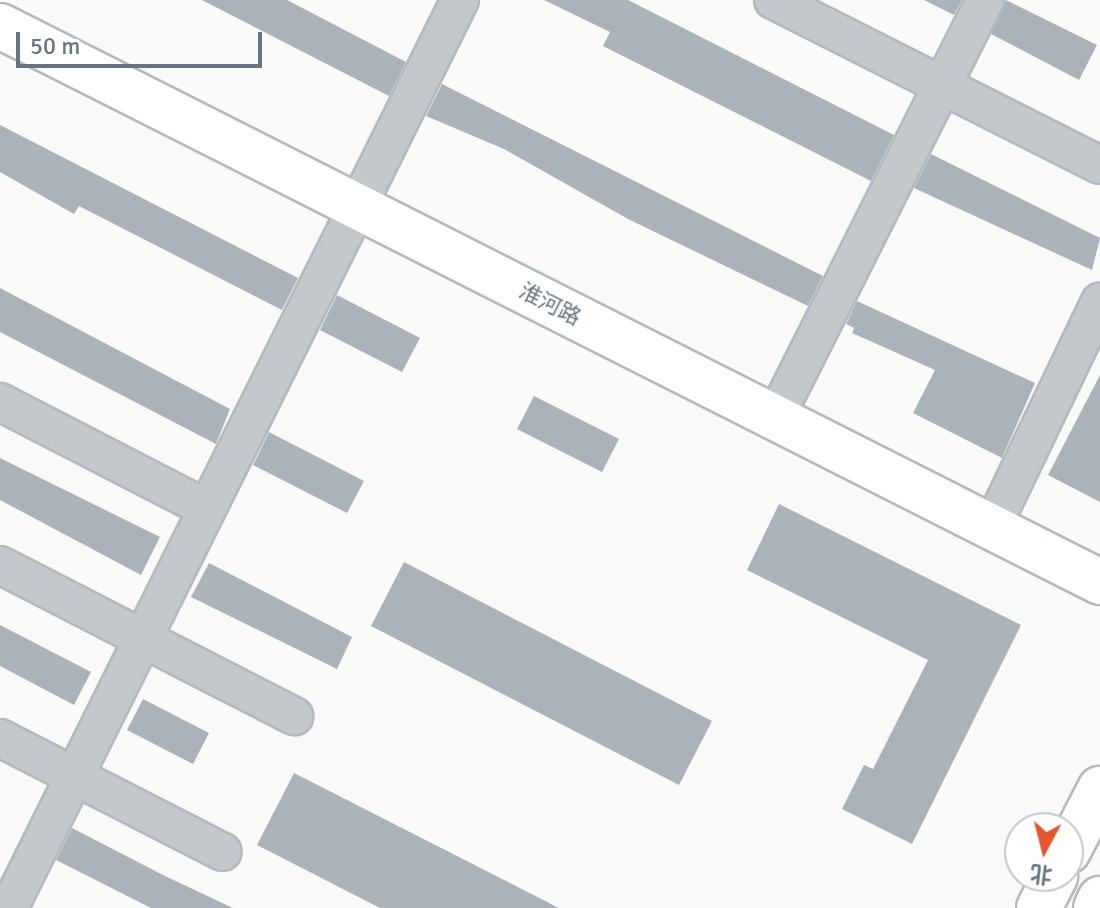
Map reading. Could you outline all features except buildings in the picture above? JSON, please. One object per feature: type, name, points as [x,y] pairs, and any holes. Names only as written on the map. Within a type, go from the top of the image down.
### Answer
[{"type":"street","points":[[9,908],[460,0]]},
{"type":"street","points":[[773,0],[1100,165]]},
{"type":"street","points":[[775,418],[985,0]]},
{"type":"street","name":"淮河路","points":[[0,26],[1100,582]]},
{"type":"street","points":[[992,527],[1100,302]]},
{"type":"street","points":[[0,402],[207,509]]},
{"type":"street","points":[[0,565],[294,716]]},
{"type":"street","points":[[0,738],[223,852]]},
{"type":"street","points":[[1084,820],[1100,789]]},
{"type":"street","points":[[1096,908],[1100,899]]}]
